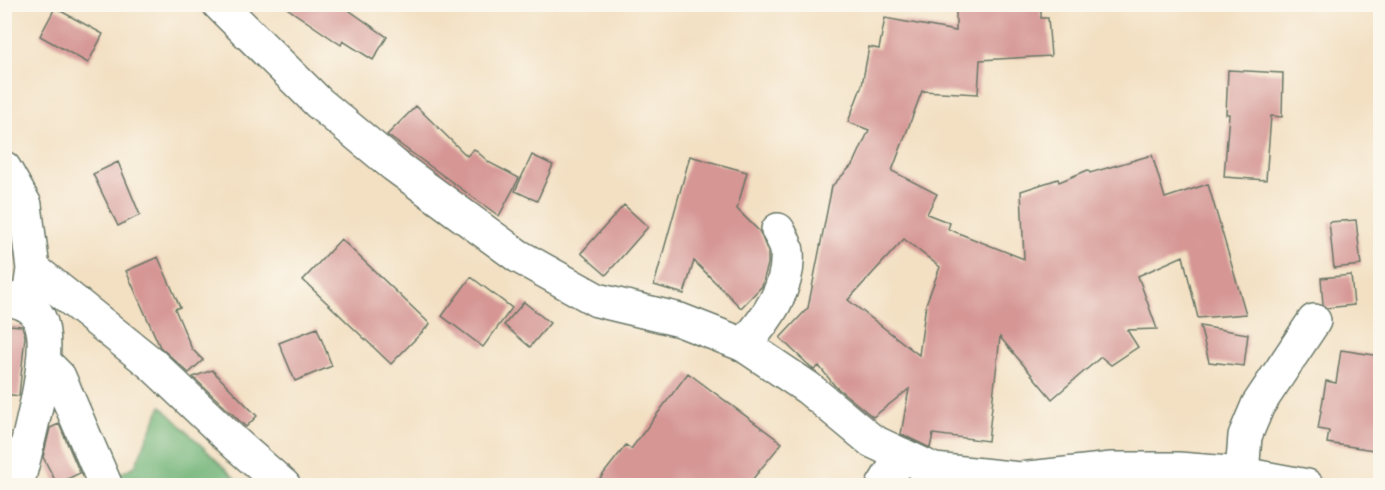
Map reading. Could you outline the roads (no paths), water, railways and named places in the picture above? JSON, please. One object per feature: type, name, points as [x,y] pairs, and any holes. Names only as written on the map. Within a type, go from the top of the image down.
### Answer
[{"type":"main road","points":[[219,4],[319,103],[394,165],[518,256],[597,300],[680,320],[744,345],[808,388],[872,441],[934,470],[1020,479],[1112,469],[1178,469],[1242,474],[1307,486]]},
{"type":"main road","points":[[4,168],[25,205],[33,269],[33,281],[15,301],[39,316],[43,329],[43,361],[35,408],[16,486]]},
{"type":"main road","points":[[744,345],[762,324],[775,303],[785,275],[788,250],[778,230]]},
{"type":"main road","points":[[33,269],[152,364],[284,486]]},
{"type":"main road","points":[[1242,474],[1245,436],[1258,405],[1314,321]]},
{"type":"main road","points":[[43,361],[59,377],[105,484]]},
{"type":"main road","points":[[883,486],[902,455]]}]
